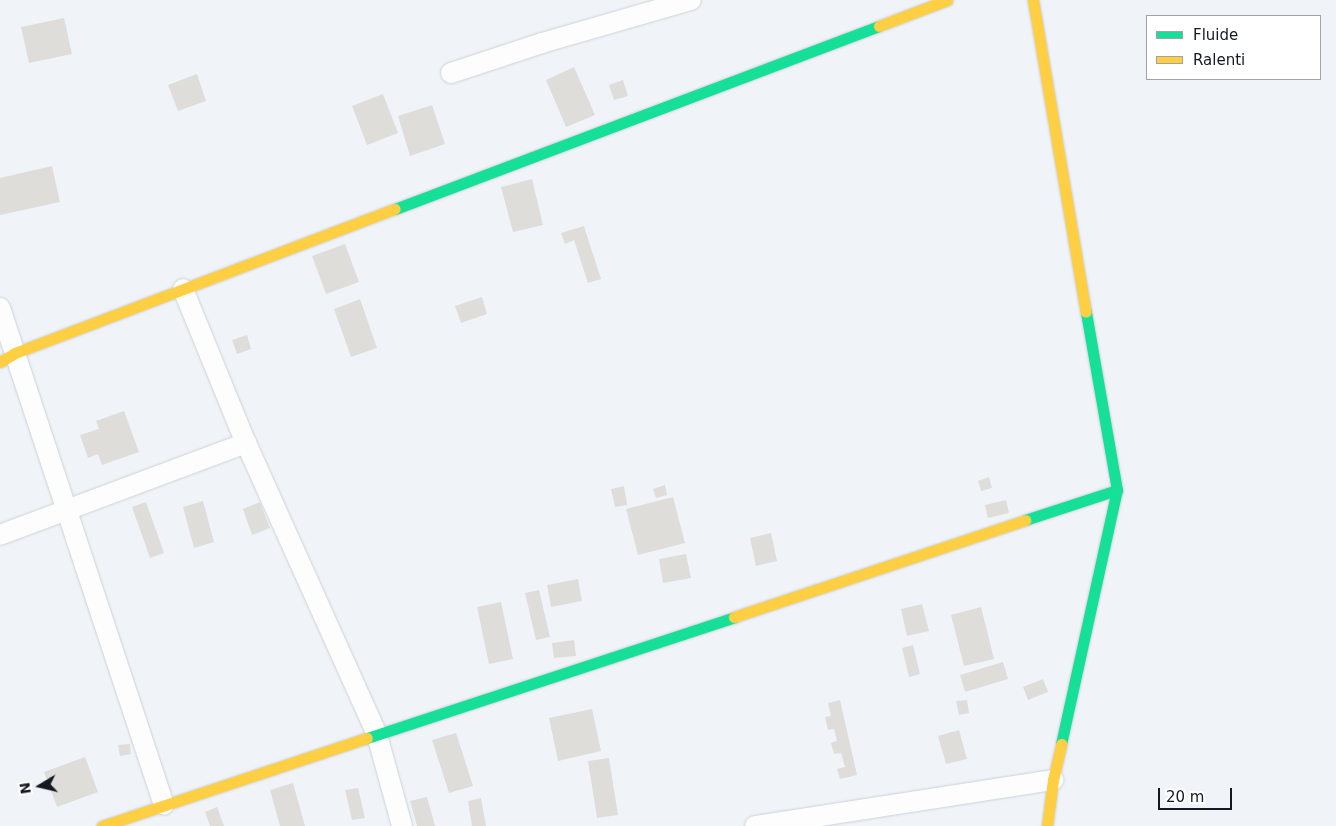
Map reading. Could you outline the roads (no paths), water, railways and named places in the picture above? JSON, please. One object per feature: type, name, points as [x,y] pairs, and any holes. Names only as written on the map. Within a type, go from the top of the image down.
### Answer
[{"type":"street","points":[[451,73],[542,43],[691,0]]},
{"type":"street","points":[[7,357],[947,0]]},
{"type":"street","points":[[1033,0],[1118,490],[1053,780],[1047,826]]},
{"type":"street","points":[[183,289],[246,443],[377,735],[402,826]]},
{"type":"street","points":[[0,308],[7,357],[66,510],[164,805]]},
{"type":"street","points":[[0,535],[246,443]]},
{"type":"street","points":[[102,826],[1118,490]]},
{"type":"street","points":[[755,826],[1053,780]]}]
